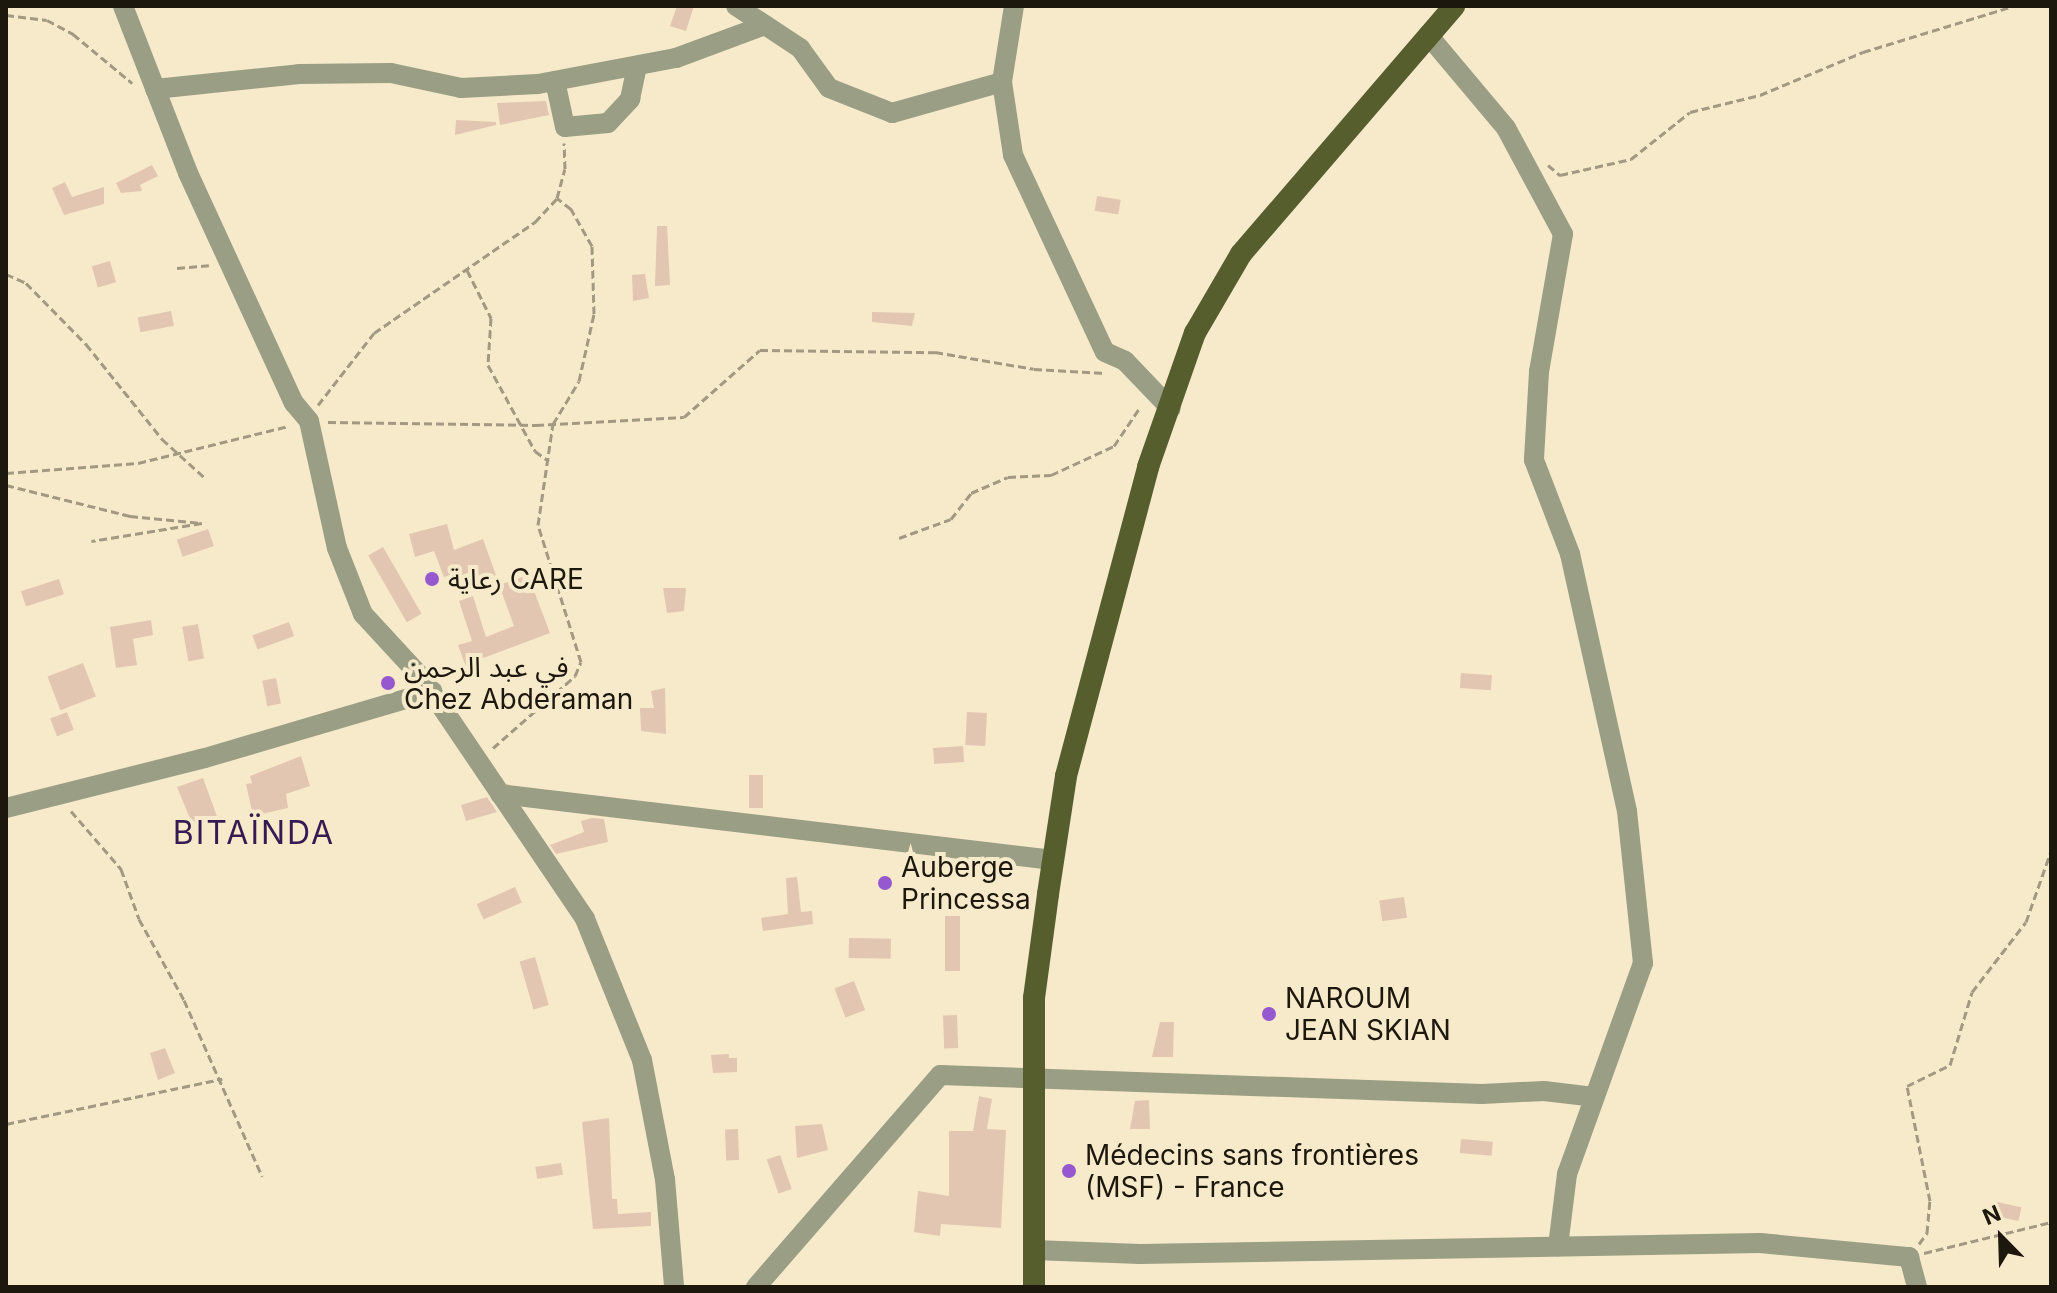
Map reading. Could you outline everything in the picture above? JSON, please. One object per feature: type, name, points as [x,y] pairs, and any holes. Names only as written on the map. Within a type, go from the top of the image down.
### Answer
[{"type":"main road","points":[[1034,1287],[1034,998],[1053,860],[1066,776],[1158,441],[1195,333],[1241,254],[1454,6]]},
{"type":"street","points":[[123,6],[157,94],[232,268],[294,403],[309,421],[337,548],[363,614],[432,691],[585,919],[642,1060],[665,1179],[674,1287]]},
{"type":"street","points":[[736,6],[800,48],[829,88],[892,113],[1002,82]]},
{"type":"street","points":[[1014,6],[1002,82],[1013,155],[1105,352],[1125,361],[1171,409]]},
{"type":"street","points":[[157,94],[299,74],[391,73],[461,88],[555,81],[637,66],[727,42],[765,25]]},
{"type":"street","points":[[1428,35],[1506,128],[1563,234],[1539,372],[1534,460],[1570,554],[1624,796],[1643,963],[1567,1174],[1558,1246]]},
{"type":"street","points":[[555,81],[565,127],[608,123],[630,99],[637,66]]},
{"type":"street","points":[[6,808],[59,796],[432,691]]},
{"type":"street","points":[[500,794],[1053,860]]},
{"type":"street","points":[[756,1287],[940,1075],[1482,1094],[1544,1091],[1594,1097]]},
{"type":"street","points":[[1034,1250],[1140,1254],[1760,1243],[1909,1257],[1917,1287]]},
{"type":"path","points":[[1538,156],[1560,175],[1631,159],[1690,112],[1760,95],[1863,52],[2013,6]]},
{"type":"path","points":[[6,15],[47,20],[97,49],[114,71],[157,94]]},
{"type":"path","points":[[309,421],[325,393],[374,333],[514,240],[557,198],[565,169],[565,127]]},
{"type":"path","points":[[479,762],[575,676],[581,662],[538,525],[553,424],[579,381],[594,314],[592,246],[571,209],[557,198]]},
{"type":"path","points":[[177,268],[232,268]]},
{"type":"path","points":[[467,270],[491,318],[488,365],[535,451],[549,461]]},
{"type":"path","points":[[6,274],[26,283],[86,344],[177,453],[205,478]]},
{"type":"path","points":[[6,473],[138,463],[309,421],[553,424],[684,417],[760,350],[935,352],[1116,375],[1125,361]]},
{"type":"path","points":[[1133,396],[1158,441]]},
{"type":"path","points":[[899,538],[951,519],[971,493],[983,487],[1008,477],[1051,475],[1114,446],[1141,406]]},
{"type":"path","points":[[6,485],[130,516],[202,523],[91,541]]},
{"type":"path","points":[[59,796],[121,869],[139,919],[222,1079],[262,1176]]},
{"type":"path","points":[[1909,1257],[1927,1233],[1930,1201],[1907,1086],[1950,1065],[1972,992],[2026,922],[2051,851]]},
{"type":"path","points":[[6,1124],[222,1079]]},
{"type":"path","points":[[1909,1257],[2051,1222]]},
{"type":"building","points":[[677,6],[694,6],[686,31],[670,26]]},
{"type":"building","points":[[546,101],[549,115],[500,125],[497,103]]},
{"type":"building","points":[[456,120],[496,122],[496,125],[455,135]]},
{"type":"building","points":[[152,165],[158,176],[140,185],[142,191],[121,193],[116,183]]},
{"type":"building","points":[[65,182],[72,197],[104,187],[104,204],[64,215],[52,188]]},
{"type":"building","points":[[1097,196],[1121,200],[1118,215],[1095,211]]},
{"type":"building","points":[[657,226],[667,226],[670,285],[655,286]]},
{"type":"building","points":[[110,261],[116,282],[98,287],[92,266]]},
{"type":"building","points":[[645,274],[649,298],[633,301],[632,275]]},
{"type":"building","points":[[171,311],[174,326],[140,332],[138,317]]},
{"type":"building","points":[[872,312],[915,313],[912,326],[872,322]]},
{"type":"building","points":[[447,524],[454,550],[483,539],[496,575],[463,587],[458,572],[444,577],[434,551],[415,557],[409,534]]},
{"type":"building","points":[[208,529],[214,546],[183,557],[177,540]]},
{"type":"building","points":[[383,547],[422,614],[407,622],[368,556]]},
{"type":"building","points":[[528,575],[550,633],[478,660],[482,671],[469,676],[458,645],[472,641],[459,601],[473,596],[486,637],[514,626],[499,585]]},
{"type":"building","points":[[59,579],[64,594],[26,607],[21,591]]},
{"type":"building","points":[[663,588],[686,588],[684,611],[667,613]]},
{"type":"building","points":[[151,620],[153,635],[133,639],[137,665],[116,668],[110,627]]},
{"type":"building","points":[[289,622],[294,636],[257,649],[252,635]]},
{"type":"building","points":[[198,624],[204,658],[188,661],[182,627]]},
{"type":"building","points":[[83,663],[96,697],[60,710],[48,677]]},
{"type":"building","points":[[1461,673],[1492,675],[1491,690],[1460,688]]},
{"type":"building","points":[[276,678],[281,704],[267,706],[262,681]]},
{"type":"building","points":[[665,688],[666,734],[641,731],[640,708],[654,708],[651,691]]},
{"type":"building","points":[[67,712],[74,730],[57,736],[50,718]]},
{"type":"building","points":[[967,712],[987,713],[985,746],[965,745]]},
{"type":"building","points":[[963,746],[964,762],[934,764],[933,748]]},
{"type":"building","points":[[301,756],[310,786],[286,794],[288,808],[253,816],[246,784],[252,783],[250,776]]},
{"type":"building","points":[[749,775],[763,775],[763,808],[749,808]]},
{"type":"building","points":[[203,778],[219,822],[193,826],[177,787]]},
{"type":"building","points":[[487,797],[497,812],[466,821],[461,805]]},
{"type":"building","points":[[604,819],[608,842],[556,854],[550,845],[584,832],[581,821]]},
{"type":"building","points":[[797,877],[801,912],[812,911],[813,924],[763,931],[761,918],[788,914],[786,878]]},
{"type":"building","points":[[515,887],[522,903],[484,920],[477,904]]},
{"type":"building","points":[[1404,897],[1407,918],[1382,921],[1379,900]]},
{"type":"building","points":[[945,916],[960,916],[960,971],[945,971]]},
{"type":"building","points":[[849,938],[891,939],[891,959],[849,958]]},
{"type":"building","points":[[535,957],[549,1005],[533,1009],[520,961]]},
{"type":"building","points":[[854,981],[865,1010],[846,1017],[834,989]]},
{"type":"building","points":[[943,1015],[957,1015],[958,1048],[944,1048]]},
{"type":"building","points":[[1160,1022],[1174,1022],[1173,1057],[1152,1057]]},
{"type":"building","points":[[165,1048],[175,1073],[158,1080],[150,1053]]},
{"type":"building","points":[[729,1054],[729,1058],[737,1058],[737,1072],[713,1073],[711,1055]]},
{"type":"building","points":[[979,1096],[992,1099],[987,1129],[1006,1130],[1001,1228],[941,1224],[940,1236],[914,1232],[918,1191],[949,1196],[949,1131],[973,1131]]},
{"type":"building","points":[[1149,1100],[1150,1129],[1130,1129],[1135,1101]]},
{"type":"building","points":[[609,1118],[612,1199],[617,1199],[618,1214],[651,1212],[651,1226],[593,1229],[582,1122]]},
{"type":"building","points":[[822,1124],[828,1150],[797,1158],[795,1126]]},
{"type":"building","points":[[725,1129],[738,1129],[739,1160],[726,1160]]},
{"type":"building","points":[[1461,1139],[1493,1142],[1492,1156],[1460,1153]]},
{"type":"building","points":[[780,1155],[792,1189],[778,1194],[767,1160]]},
{"type":"building","points":[[561,1163],[563,1175],[537,1179],[535,1167]]},
{"type":"building","points":[[1997,1202],[2021,1207],[2019,1221],[1994,1216]]},
{"type":"place","name":"رعاية CARE","points":[[432,579]]},
{"type":"place","name":"في عبد الرحمن Chez Abderaman","points":[[388,683]]},
{"type":"place","name":"Auberge Princessa","points":[[885,883]]},
{"type":"place","name":"NAROUM JEAN SKIAN","points":[[1269,1014]]},
{"type":"place","name":"Médecins sans frontières (MSF) - France","points":[[1069,1171]]},
{"type":"district","name":"BITAÏNDA","points":[[254,833]]}]
